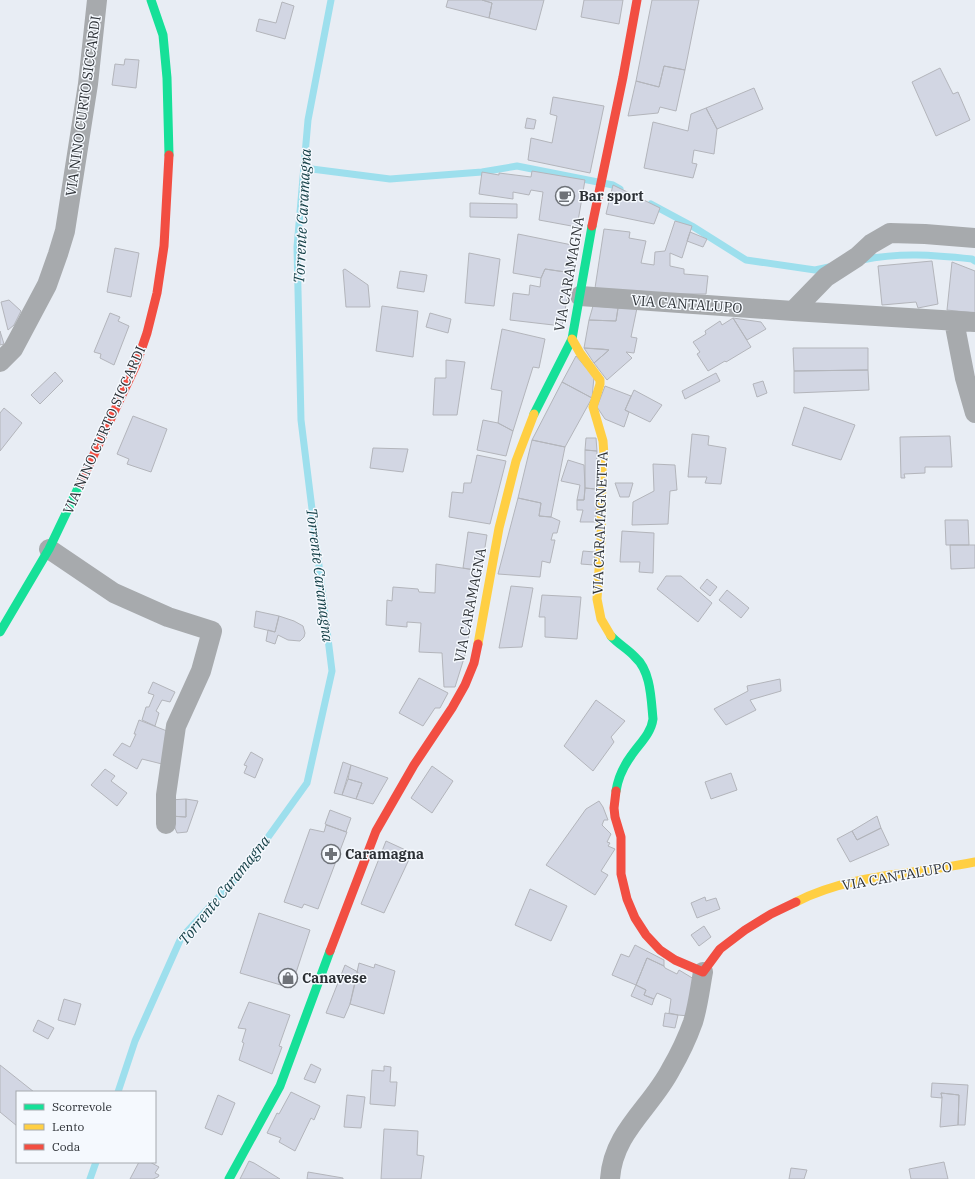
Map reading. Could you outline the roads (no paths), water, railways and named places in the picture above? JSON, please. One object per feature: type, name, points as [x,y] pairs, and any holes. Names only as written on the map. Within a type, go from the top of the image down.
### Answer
[{"type":"street","name":"VIA NINO CURTO SICCARDI","points":[[0,362],[13,349],[47,285],[65,231],[88,84],[97,0]]},
{"type":"street","name":"VIA NINO CURTO SICCARDI","points":[[0,632],[49,550],[136,365],[147,333],[157,294],[164,246],[168,163],[167,86],[163,35],[152,0]]},
{"type":"street","name":"VIA CARAMAGNA","points":[[229,1179],[280,1086],[335,937],[376,832],[414,765],[452,708],[465,685],[474,664],[499,528],[516,461],[536,408],[572,339],[637,0]]},
{"type":"street","points":[[793,311],[826,277],[857,257],[871,244],[890,233],[975,238]]},
{"type":"street","name":"VIA CANTALUPO","points":[[580,296],[975,322]]},
{"type":"street","points":[[954,321],[965,378],[975,413]]},
{"type":"street","name":"VIA CARAMAGNETTA","points":[[572,339],[580,353],[600,380],[593,407],[603,441],[604,455],[600,565],[596,595],[598,608],[601,620],[607,632],[622,647],[637,658],[644,669],[649,685],[653,720],[649,731],[630,756],[621,772],[614,800],[615,818],[621,836],[620,863],[622,879],[630,906],[642,929],[651,940],[661,950],[682,963],[703,972]]},
{"type":"street","points":[[49,550],[114,593],[168,617],[212,631],[201,671],[176,726],[166,795],[166,824]]},
{"type":"street","name":"VIA CANTALUPO","points":[[703,972],[720,949],[745,930],[801,899],[832,887],[880,876],[975,862]]},
{"type":"street","points":[[610,1179],[613,1159],[623,1137],[671,1070],[693,1023],[703,972]]},
{"type":"waterway","name":"Torrente Caramagna","points":[[118,1091],[135,1041],[181,938],[248,865],[307,783],[332,671],[301,420],[297,247],[308,120],[331,0]]},
{"type":"waterway","points":[[304,168],[390,179],[482,172],[517,166],[613,185],[620,189]]},
{"type":"waterway","points":[[651,204],[692,226],[746,260],[815,270],[829,267]]},
{"type":"waterway","points":[[862,260],[876,257],[917,255],[944,256],[972,259],[975,261]]},
{"type":"waterway","name":"Torrente Caramagna","points":[[90,1179],[96,1163]]},
{"type":"place","name":"Bar sport","points":[[565,196]]},
{"type":"place","name":"Caramagna","points":[[331,854]]},
{"type":"place","name":"Canavese","points":[[288,978]]}]
